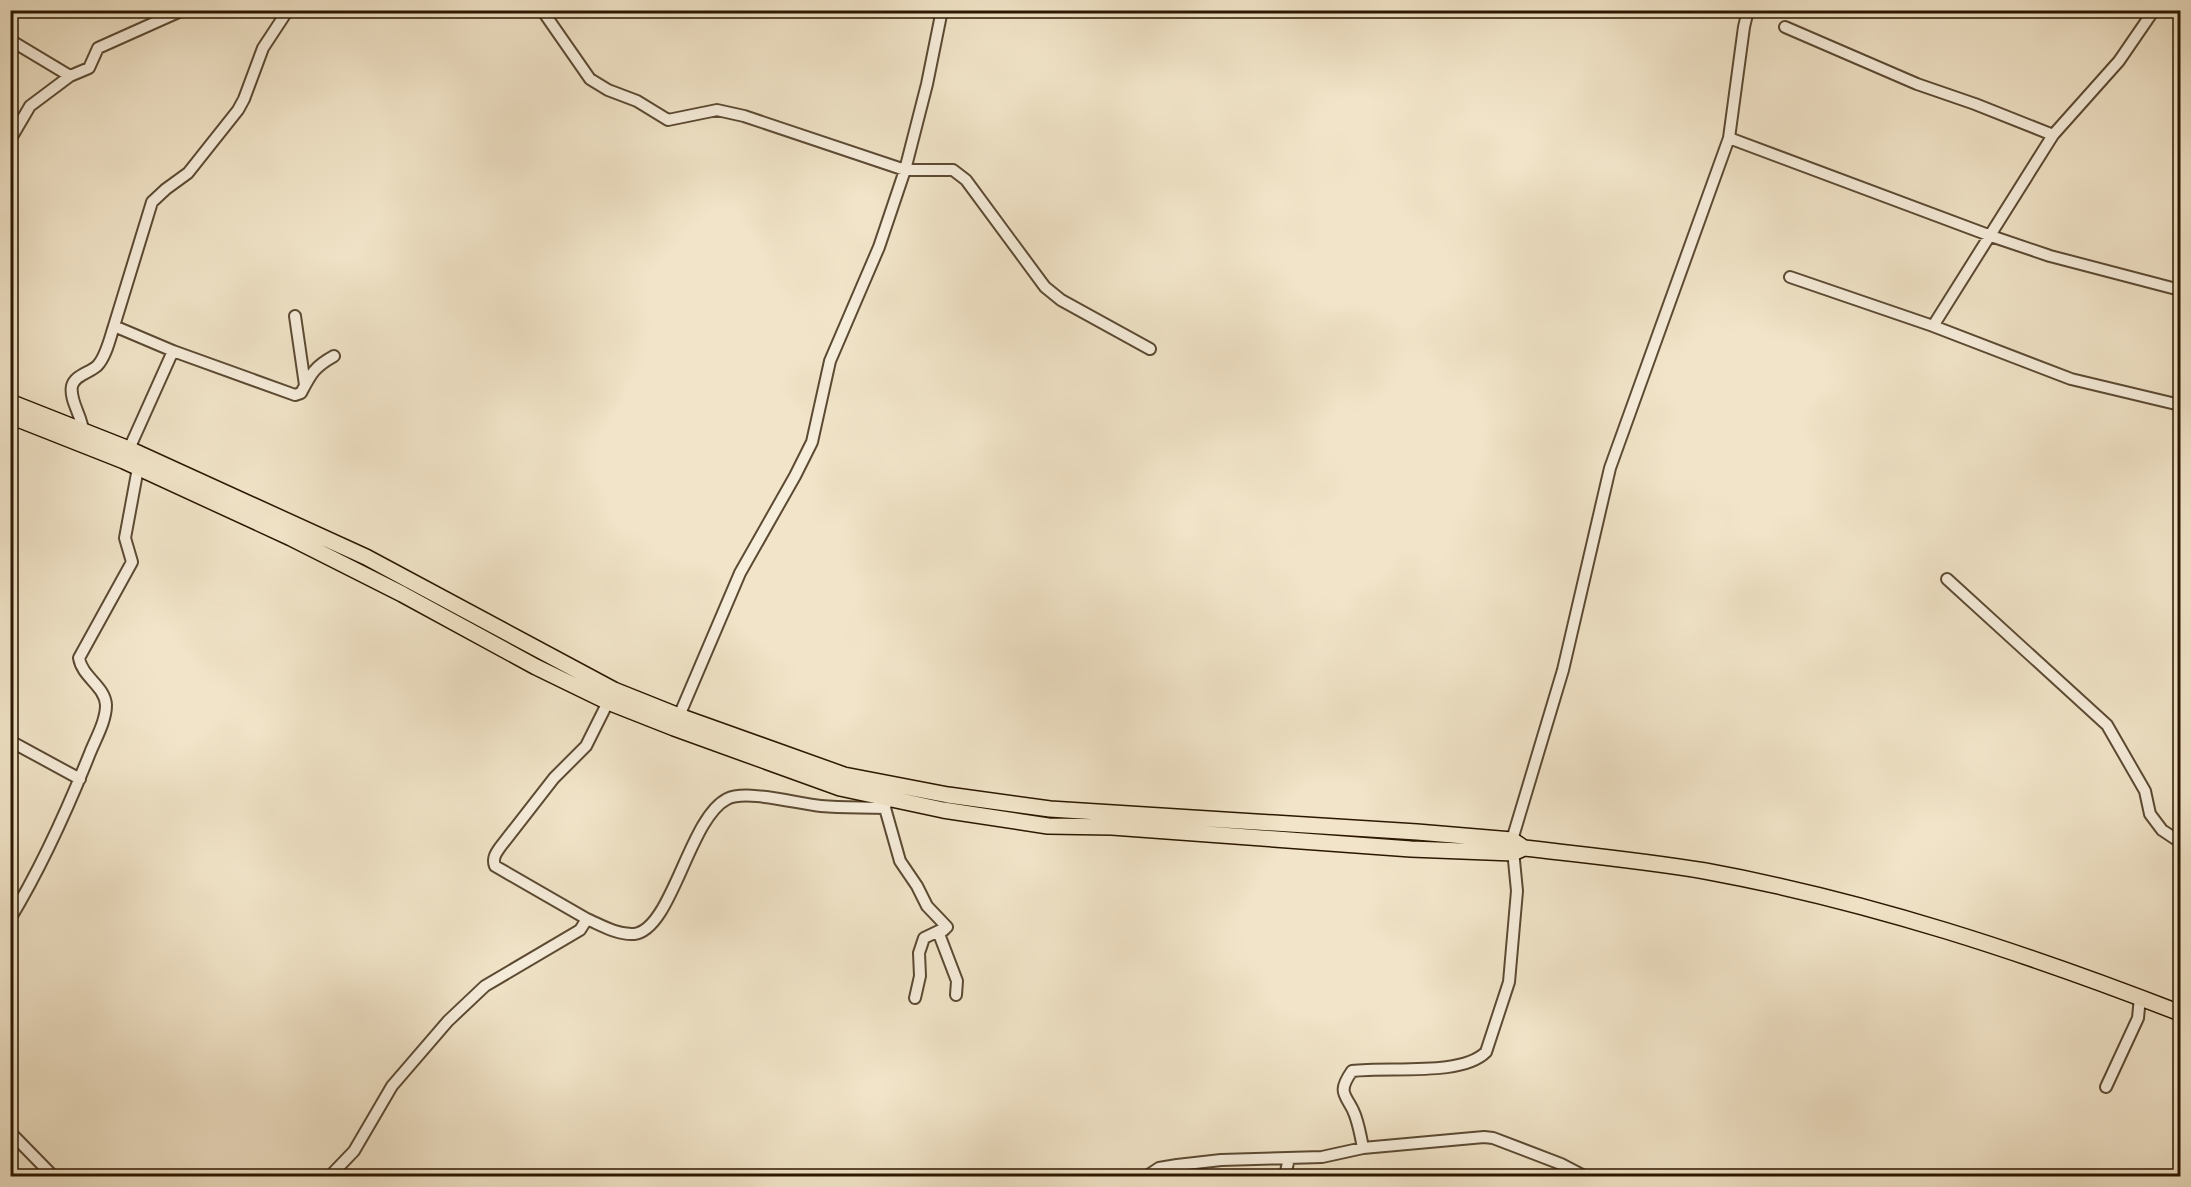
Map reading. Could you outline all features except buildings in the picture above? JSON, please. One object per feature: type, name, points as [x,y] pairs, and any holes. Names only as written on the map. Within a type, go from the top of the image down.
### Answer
[{"type":"main road","points":[[10,402],[129,449],[366,557],[614,690],[679,716],[844,775],[948,795],[1071,811],[1393,830],[1704,871],[1852,904],[1979,940],[2181,1013]]},
{"type":"main road","points":[[10,416],[138,468],[358,571],[536,667],[608,702],[886,804],[1048,826],[1112,827],[1411,849],[1517,847]]},
{"type":"street","points":[[10,140],[30,106],[70,76],[89,68],[98,48],[183,10]]},
{"type":"street","points":[[83,432],[83,423],[72,395],[72,385],[78,377],[101,362],[152,202],[188,173],[238,110],[263,48],[288,10]]},
{"type":"street","points":[[542,10],[590,79],[608,90],[637,101],[668,120],[717,110],[744,116],[904,170],[953,170],[966,180],[1045,286],[1061,300],[1150,349]]},
{"type":"street","points":[[679,716],[740,573],[812,442],[830,361],[879,247],[904,170],[927,84],[942,10]]},
{"type":"street","points":[[1363,1148],[1354,1111],[1345,1098],[1346,1080],[1352,1071],[1371,1068],[1452,1067],[1469,1064],[1486,1052],[1509,982],[1517,891],[1517,847],[1525,792],[1563,670],[1610,468],[1729,138],[1748,10]]},
{"type":"street","points":[[1933,326],[2053,135],[2119,61],[2154,10]]},
{"type":"street","points":[[1785,27],[1917,84],[2053,135]]},
{"type":"street","points":[[10,40],[70,76]]},
{"type":"street","points":[[1729,138],[1991,236],[2061,259],[2181,290]]},
{"type":"street","points":[[1790,277],[1933,326],[2071,379],[2181,405]]},
{"type":"street","points":[[295,316],[305,385]]},
{"type":"street","points":[[114,326],[173,351],[289,394],[301,393],[319,364],[334,356]]},
{"type":"street","points":[[129,449],[173,351]]},
{"type":"street","points":[[10,919],[23,898],[80,779],[104,720],[106,703],[101,691],[80,668],[79,658],[132,561],[125,538],[138,468]]},
{"type":"street","points":[[1947,579],[2107,725],[2145,791],[2150,814],[2162,830],[2181,842]]},
{"type":"street","points":[[608,702],[586,746],[554,778],[501,846],[494,856],[495,866],[587,919],[611,930],[636,934],[645,930],[654,921],[705,822],[716,806],[729,798],[744,795],[821,806],[886,804],[900,861],[927,906],[947,927]]},
{"type":"street","points":[[10,741],[80,779]]},
{"type":"street","points":[[330,1176],[354,1151],[392,1086],[448,1021],[485,986],[580,930],[587,919]]},
{"type":"street","points":[[947,927],[939,934],[957,981],[956,995]]},
{"type":"street","points":[[915,998],[920,976],[920,952],[924,938],[947,927]]},
{"type":"street","points":[[2106,1088],[2138,1018],[2140,997]]},
{"type":"street","points":[[10,1132],[53,1176]]},
{"type":"street","points":[[1147,1176],[1159,1168],[1221,1160],[1322,1157],[1363,1148],[1493,1138],[1561,1164],[1584,1176]]},
{"type":"street","points":[[1285,1176],[1289,1158]]}]
